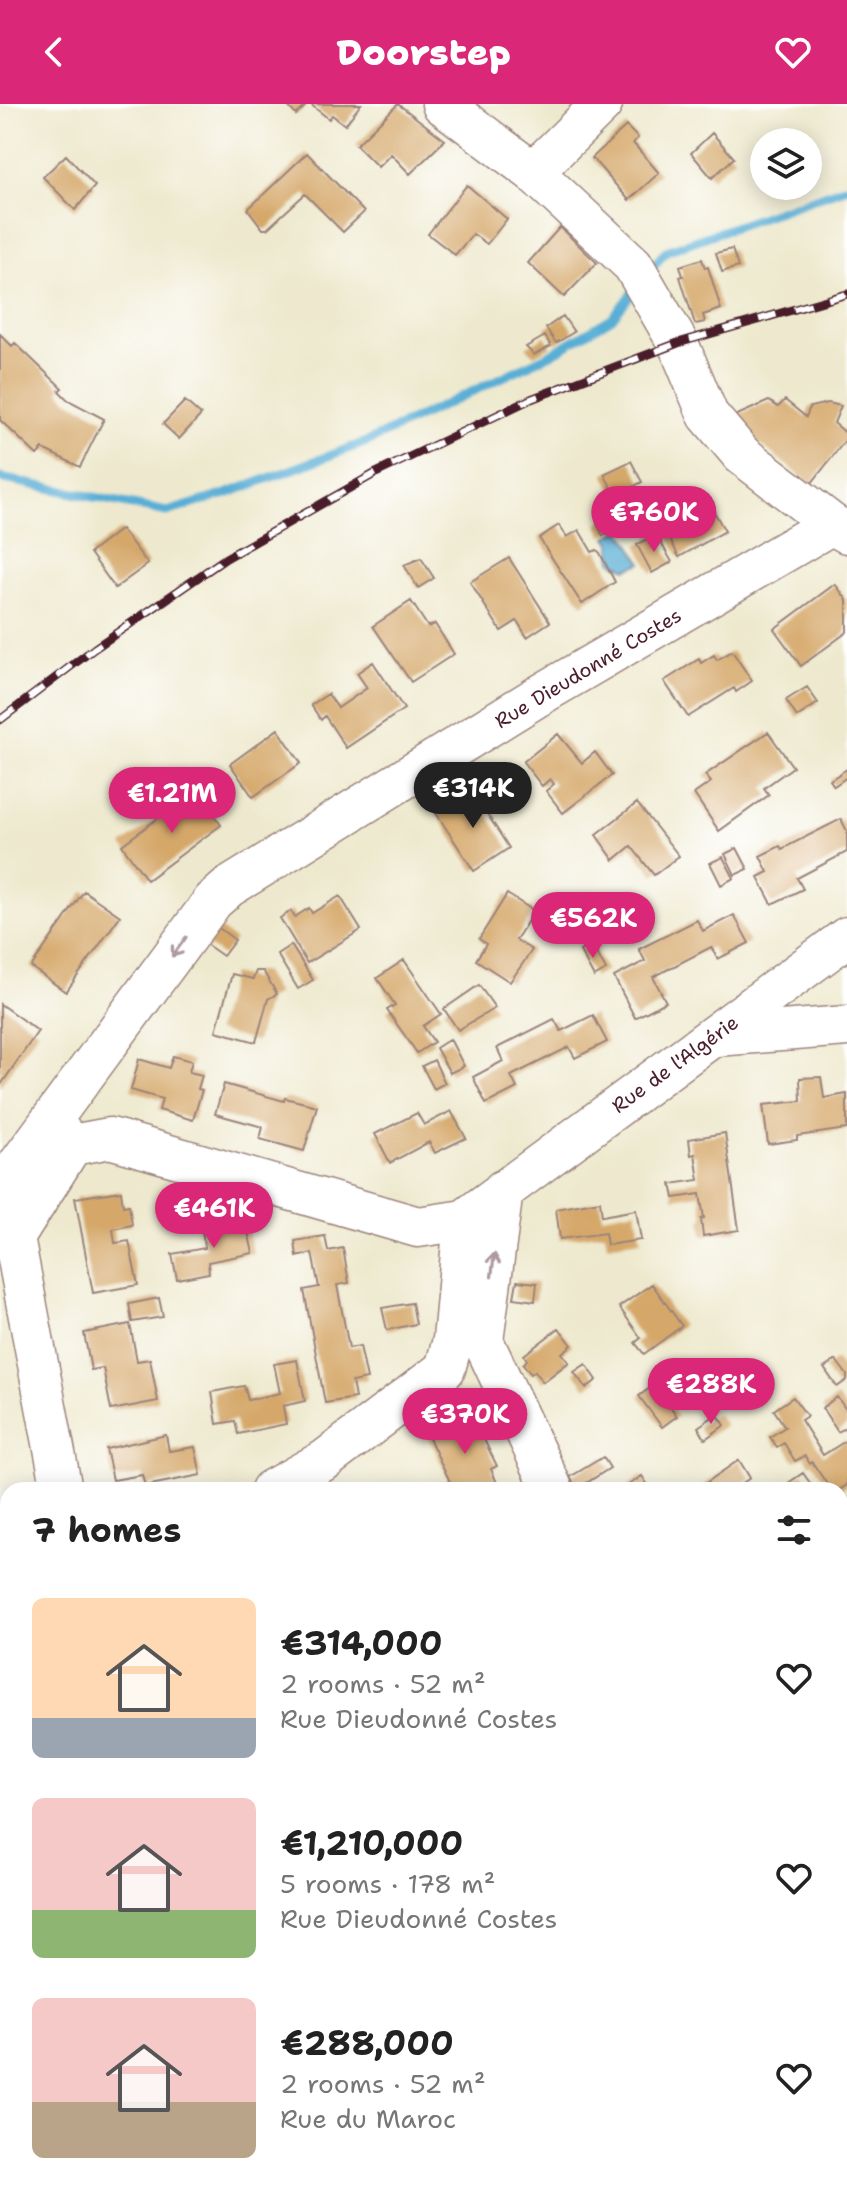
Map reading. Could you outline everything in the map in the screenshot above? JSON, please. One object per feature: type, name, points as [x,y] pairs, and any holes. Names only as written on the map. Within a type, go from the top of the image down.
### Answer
[{"type":"street","points":[[442,104],[533,172],[633,265],[678,343],[708,415],[742,455],[840,528]]},
{"type":"street","points":[[533,172],[602,104]]},
{"type":"street","name":"Rue Dieudonné Costes","points":[[60,1482],[14,1238],[10,1176],[61,1133],[213,901],[229,887],[535,698],[840,528]]},
{"type":"street","name":"Rue de l'Algérie","points":[[464,1220],[847,937]]},
{"type":"street","points":[[715,1036],[847,1026]]},
{"type":"street","points":[[61,1133],[110,1138],[418,1227],[464,1220],[468,1340],[548,1482]]},
{"type":"street","points":[[291,1482],[325,1460],[445,1369],[468,1340],[503,1190]]},
{"type":"water","points":[[621,530],[642,563],[627,569],[612,562],[611,543],[607,537]]},
{"type":"building","points":[[286,104],[308,104],[296,115]]},
{"type":"building","points":[[310,104],[361,104],[345,125],[332,115],[329,119]]},
{"type":"building","points":[[398,104],[445,140],[410,174],[391,154],[378,167],[356,145]]},
{"type":"building","points":[[626,126],[638,138],[633,143],[659,173],[629,200],[592,158]]},
{"type":"building","points":[[712,133],[734,158],[712,178],[691,153]]},
{"type":"building","points":[[307,153],[364,212],[343,232],[305,194],[267,229],[263,229],[248,209]]},
{"type":"building","points":[[66,155],[95,186],[75,210],[43,177]]},
{"type":"building","points":[[467,185],[507,219],[487,244],[473,234],[455,255],[428,234]]},
{"type":"building","points":[[560,227],[597,263],[564,297],[528,263]]},
{"type":"building","points":[[732,249],[738,267],[722,272],[716,253]]},
{"type":"building","points":[[702,259],[705,268],[708,267],[721,309],[703,315],[705,322],[695,324],[680,277],[683,276],[680,266]]},
{"type":"building","points":[[563,316],[574,332],[556,343],[546,328]]},
{"type":"building","points":[[0,334],[12,346],[15,343],[62,388],[59,391],[68,400],[104,419],[80,467],[43,449],[37,455],[0,420]]},
{"type":"building","points":[[545,336],[551,346],[534,355],[526,347]]},
{"type":"building","points":[[785,400],[806,417],[810,407],[828,403],[841,406],[834,423],[847,434],[847,438],[811,484],[728,419],[769,401],[778,407]]},
{"type":"building","points":[[185,401],[201,415],[179,439],[163,424]]},
{"type":"building","points":[[631,461],[642,482],[616,496],[604,474]]},
{"type":"building","points":[[708,501],[725,531],[679,557],[663,526]]},
{"type":"building","points":[[618,512],[625,524],[603,536],[597,524]]},
{"type":"building","points":[[559,525],[567,537],[579,530],[592,552],[597,550],[600,553],[615,582],[582,604],[539,538]]},
{"type":"building","points":[[121,529],[148,564],[115,588],[90,553]]},
{"type":"building","points":[[656,534],[672,562],[652,573],[637,545]]},
{"type":"building","points":[[421,558],[434,578],[418,588],[404,565]]},
{"type":"building","points":[[509,558],[550,622],[527,637],[517,621],[501,631],[470,582]]},
{"type":"building","points":[[835,584],[847,600],[847,632],[801,666],[774,629]]},
{"type":"building","points":[[411,601],[428,627],[435,624],[454,654],[411,682],[373,626]]},
{"type":"building","points":[[732,651],[752,681],[736,692],[734,688],[688,717],[664,681],[699,659],[701,663],[714,655],[717,660]]},
{"type":"building","points":[[373,662],[404,709],[346,748],[325,716],[321,720],[311,705],[328,694],[338,708],[367,688],[357,673]]},
{"type":"building","points":[[807,687],[818,703],[797,717],[786,700]]},
{"type":"building","points":[[278,729],[301,763],[253,797],[230,764]]},
{"type":"building","points":[[768,732],[793,767],[764,788],[769,795],[719,831],[694,794],[711,782],[705,775]]},
{"type":"building","points":[[558,734],[582,763],[595,752],[612,775],[563,813],[546,791],[554,784],[550,779],[542,786],[523,762]]},
{"type":"building","points":[[847,769],[847,777],[834,786],[830,780]]},
{"type":"building","points":[[196,790],[221,825],[147,880],[122,845]]},
{"type":"building","points":[[472,790],[509,848],[474,871],[436,813]]},
{"type":"building","points":[[637,803],[679,856],[654,875],[631,846],[614,860],[596,835]]},
{"type":"building","points":[[841,819],[847,831],[847,852],[797,878],[803,889],[772,904],[758,877],[768,872],[760,856],[780,846],[782,849]]},
{"type":"building","points":[[737,848],[748,869],[735,875],[725,854]]},
{"type":"building","points":[[723,857],[734,878],[721,885],[710,863]]},
{"type":"building","points":[[84,891],[120,916],[66,992],[31,967]]},
{"type":"building","points":[[507,894],[534,911],[516,940],[532,950],[510,982],[476,960],[486,944],[479,939]]},
{"type":"building","points":[[340,896],[361,930],[307,963],[280,918],[291,911],[295,917],[309,908],[312,913]]},
{"type":"building","points":[[734,915],[749,943],[718,959],[711,947],[653,977],[666,1002],[635,1018],[614,977],[645,961],[639,949],[697,920],[703,931]]},
{"type":"building","points":[[212,923],[235,940],[223,956],[200,940]]},
{"type":"building","points":[[591,943],[606,970],[594,977],[580,951]]},
{"type":"building","points":[[291,945],[313,980],[298,989],[277,954]]},
{"type":"building","points":[[404,960],[441,1014],[423,1026],[434,1042],[417,1053],[387,1010],[395,1005],[377,978]]},
{"type":"building","points":[[256,971],[263,971],[277,994],[268,999],[256,1042],[216,1031],[232,974],[253,979]]},
{"type":"building","points":[[479,985],[495,1008],[458,1030],[444,1009]]},
{"type":"building","points":[[0,1004],[38,1031],[0,1086]]},
{"type":"building","points":[[593,1015],[607,1042],[575,1058],[569,1047],[511,1076],[517,1088],[486,1104],[473,1077],[503,1061],[497,1048],[554,1019],[561,1031]]},
{"type":"building","points":[[450,1039],[464,1066],[450,1073],[436,1048]]},
{"type":"building","points":[[173,1056],[192,1061],[189,1072],[202,1075],[198,1089],[202,1090],[193,1120],[159,1110],[162,1099],[131,1090],[139,1059],[169,1068]]},
{"type":"building","points":[[434,1060],[445,1083],[434,1089],[422,1066]]},
{"type":"building","points":[[821,1077],[824,1098],[847,1094],[847,1129],[797,1136],[797,1140],[768,1144],[763,1105],[801,1101],[800,1078]]},
{"type":"building","points":[[224,1084],[284,1101],[285,1098],[317,1106],[304,1151],[260,1139],[263,1127],[215,1114]]},
{"type":"building","points":[[451,1111],[466,1138],[435,1153],[429,1142],[390,1163],[375,1134],[417,1113],[424,1125]]},
{"type":"building","points":[[725,1133],[739,1230],[703,1236],[700,1194],[674,1198],[671,1184],[699,1180],[689,1139]]},
{"type":"building","points":[[121,1191],[123,1206],[129,1205],[132,1225],[113,1229],[115,1243],[129,1241],[138,1285],[93,1293],[75,1198]]},
{"type":"building","points":[[600,1201],[602,1216],[636,1210],[641,1240],[607,1245],[605,1233],[560,1239],[556,1209]]},
{"type":"building","points":[[246,1223],[253,1253],[208,1262],[209,1273],[177,1279],[172,1254],[205,1248],[202,1231]]},
{"type":"building","points":[[325,1236],[328,1251],[343,1248],[349,1283],[337,1285],[349,1348],[360,1346],[367,1379],[352,1382],[355,1398],[325,1403],[304,1290],[319,1287],[312,1253],[297,1257],[295,1241]]},
{"type":"building","points":[[517,1281],[537,1283],[535,1301],[514,1298]]},
{"type":"building","points":[[652,1284],[682,1326],[644,1354],[635,1343],[641,1338],[619,1307]]},
{"type":"building","points":[[159,1298],[163,1317],[132,1322],[129,1304]]},
{"type":"building","points":[[412,1303],[416,1324],[387,1330],[382,1308]]},
{"type":"building","points":[[130,1324],[137,1361],[150,1359],[158,1401],[111,1410],[103,1368],[91,1370],[84,1333]]},
{"type":"building","points":[[559,1328],[572,1345],[562,1353],[569,1362],[543,1382],[535,1371],[531,1374],[523,1364],[527,1360],[524,1355]]},
{"type":"building","points":[[297,1360],[305,1401],[283,1406],[286,1424],[238,1434],[235,1421],[217,1424],[212,1392],[244,1386],[248,1400],[280,1393],[274,1364]]},
{"type":"building","points":[[836,1360],[847,1375],[847,1380],[837,1387],[824,1368]]},
{"type":"building","points":[[586,1364],[597,1380],[586,1388],[574,1372]]},
{"type":"building","points":[[654,1385],[677,1416],[662,1427],[639,1396]]},
{"type":"building","points":[[793,1397],[807,1416],[801,1420],[823,1455],[847,1440],[847,1482],[826,1482],[805,1456],[795,1461],[784,1443],[777,1447],[770,1437],[785,1427],[774,1410]]},
{"type":"building","points":[[837,1397],[847,1411],[847,1426],[838,1432],[822,1408]]},
{"type":"building","points":[[717,1414],[725,1425],[705,1439],[698,1427]]},
{"type":"building","points":[[472,1415],[497,1466],[491,1469],[497,1482],[450,1482],[428,1436]]},
{"type":"building","points":[[166,1435],[169,1451],[195,1447],[201,1475],[165,1482],[144,1482],[142,1475],[113,1480],[106,1449]]},
{"type":"building","points":[[603,1457],[610,1468],[588,1482],[573,1482],[570,1477]]},
{"type":"building","points":[[739,1460],[750,1478],[744,1482],[707,1482]]},
{"type":"building","points":[[803,1473],[809,1482],[790,1482]]},
{"type":"waterway","points":[[649,271],[666,251],[847,187]]},
{"type":"waterway","points":[[0,478],[167,512],[226,494],[369,441],[551,354],[612,318],[636,288]]},
{"type":"railway","points":[[0,720],[95,648],[226,558],[376,473],[531,399],[678,343],[847,294]]}]
